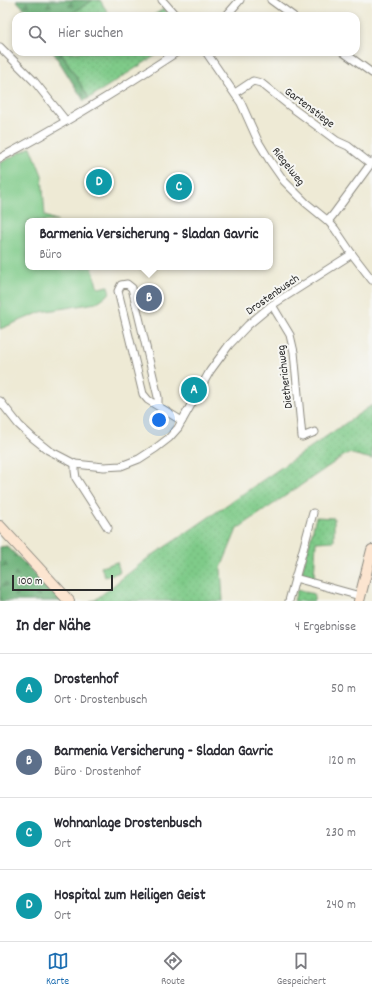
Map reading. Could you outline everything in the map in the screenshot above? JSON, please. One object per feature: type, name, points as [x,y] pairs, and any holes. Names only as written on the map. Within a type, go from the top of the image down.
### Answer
[{"type":"main road","points":[[0,526],[70,601]]},
{"type":"main road","points":[[359,599],[372,550]]},
{"type":"street","points":[[162,0],[172,12]]},
{"type":"street","points":[[230,12],[240,0]]},
{"type":"street","points":[[271,0],[288,12]]},
{"type":"street","points":[[0,47],[34,81],[66,121]]},
{"type":"street","points":[[0,158],[27,144],[132,82],[171,56]]},
{"type":"street","name":"Riegelweg","points":[[209,56],[241,103],[258,141],[274,168],[284,181],[306,203],[328,221],[372,280]]},
{"type":"street","points":[[349,56],[372,73]]},
{"type":"street","name":"Gartenstiege","points":[[235,93],[253,81],[260,83],[337,142],[348,146],[371,163]]},
{"type":"street","points":[[328,221],[371,163]]},
{"type":"street","name":"Drostenbusch","points":[[0,401],[33,438],[48,450],[75,464],[104,467],[121,466],[136,460],[156,448],[169,438],[178,428],[210,371],[229,345],[248,325],[272,305],[352,254]]},
{"type":"street","points":[[158,406],[158,397],[132,288],[128,284],[120,285],[118,291],[143,394],[148,400],[182,421]]},
{"type":"street","name":"Dietherichweg","points":[[272,305],[290,335],[294,352],[302,437],[315,432]]},
{"type":"street","points":[[75,464],[76,478],[108,528]]},
{"type":"street","points":[[289,601],[313,513]]},
{"type":"street","points":[[295,578],[359,599]]},
{"type":"green space","points":[[16,0],[93,0],[74,12],[27,12]]},
{"type":"green space","points":[[93,0],[100,0],[108,12],[74,12]]},
{"type":"green space","points":[[164,9],[167,12],[159,12]]},
{"type":"green space","points":[[56,56],[63,56],[89,98],[84,101]]},
{"type":"green space","points":[[63,56],[155,56],[89,98]]},
{"type":"green space","points":[[31,147],[42,175],[45,216],[50,218],[25,218],[25,270],[93,270],[97,286],[99,288],[108,286],[110,293],[96,303],[41,312],[0,329],[0,163]]},
{"type":"green space","points":[[372,405],[372,459],[348,453],[237,529],[221,568],[223,601],[90,601],[95,600],[148,558]]},
{"type":"green space","points":[[316,517],[334,518],[334,541],[316,542],[314,579],[303,576],[302,572]]},
{"type":"green space","points":[[7,546],[63,601],[0,601],[0,547]]},
{"type":"green space","points":[[117,562],[120,572],[105,577],[101,567]]},
{"type":"green space","points":[[297,590],[314,594],[314,601],[294,601]]},
{"type":"place","name":"Hospital zum Heiligen Geist","points":[[99,182]]},
{"type":"place","name":"Wohnanlage Drostenbusch","points":[[179,187]]},
{"type":"place","name":"Barmenia Versicherung - Sladan Gavric","points":[[149,298]]},
{"type":"place","name":"Drostenhof","points":[[194,390]]}]
